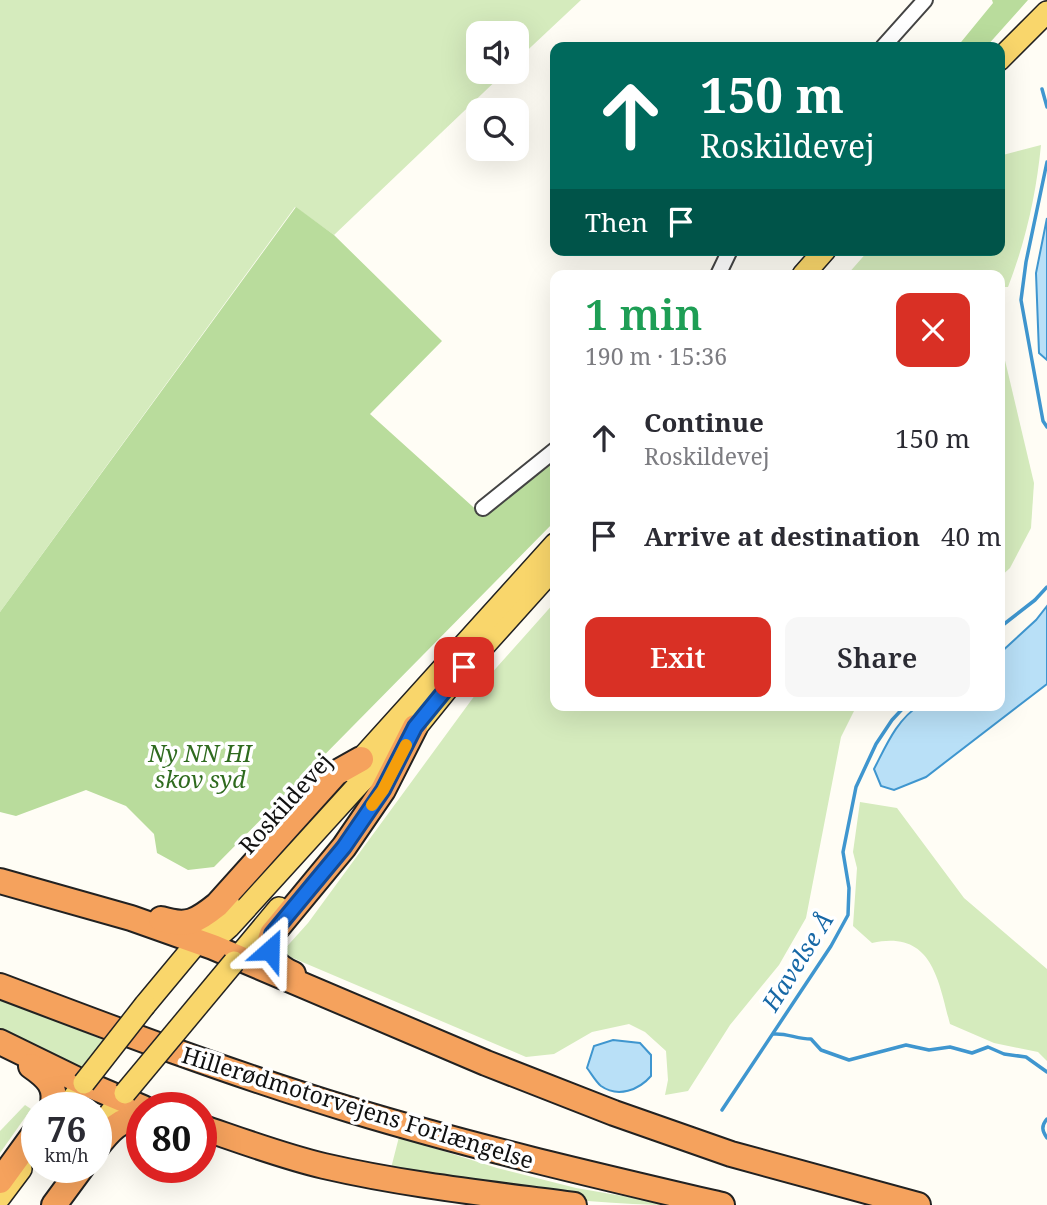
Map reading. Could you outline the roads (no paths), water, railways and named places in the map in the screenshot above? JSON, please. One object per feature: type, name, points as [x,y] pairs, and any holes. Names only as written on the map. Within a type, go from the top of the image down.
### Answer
[{"type":"highway","points":[[415,727],[383,790],[352,836],[272,934],[270,952],[279,968],[387,1014],[429,1039]]},
{"type":"highway","points":[[0,874],[169,922],[188,923],[202,917],[216,905],[336,773],[361,759]]},
{"type":"highway","points":[[0,881],[131,918],[202,944],[614,1113],[718,1149],[918,1205]]},
{"type":"highway","name":"Hillerødmotorvejens Forlængelse","points":[[0,986],[173,1052],[351,1110],[539,1162],[722,1205]]},
{"type":"highway","points":[[0,1042],[84,1092]]},
{"type":"highway","points":[[0,1048],[45,1075],[54,1092]]},
{"type":"highway","points":[[217,1133],[326,1167],[443,1188],[574,1205]]},
{"type":"highway","points":[[217,1138],[286,1156]]},
{"type":"highway","points":[[0,1181],[21,1152]]},
{"type":"highway","points":[[54,1205],[70,1183]]},
{"type":"main road","points":[[1005,52],[1045,0]]},
{"type":"main road","points":[[1005,53],[1047,12]]},
{"type":"main road","points":[[807,270],[820,256]]},
{"type":"main road","name":"Roskildevej","points":[[87,1092],[202,944],[361,759],[550,549]]},
{"type":"main road","name":"Roskildevej","points":[[135,1092],[236,960],[319,862],[415,727],[464,667],[550,572]]},
{"type":"main road","name":"Roskildevej","points":[[202,944],[229,927],[360,783],[415,727]]},
{"type":"main road","name":"Roskildevej","points":[[112,1116],[126,1103]]},
{"type":"main road","points":[[0,1197],[21,1169]]},
{"type":"main road","points":[[11,1205],[26,1183]]},
{"type":"main road","points":[[44,1205],[60,1183]]},
{"type":"street","points":[[887,42],[925,0]]},
{"type":"street","points":[[483,508],[550,454]]},
{"type":"water","points":[[1047,218],[1047,360],[1039,353],[1036,273]]},
{"type":"water","points":[[1047,606],[1047,684],[926,777],[894,790],[881,786],[874,769],[899,725],[912,711],[1005,711],[1005,648]]},
{"type":"water","points":[[613,1040],[640,1043],[651,1055],[651,1076],[628,1091],[608,1090],[599,1084],[587,1068],[594,1046]]},
{"type":"waterway","name":"Havelse Å","points":[[1042,89],[1047,107]]},
{"type":"waterway","name":"Havelse Å","points":[[1047,162],[1026,262],[1021,300],[1043,421],[1047,427]]},
{"type":"waterway","name":"Havelse Å","points":[[1005,623],[1047,587]]},
{"type":"waterway","name":"Havelse Å","points":[[722,1110],[831,946],[848,915],[849,888],[843,852],[856,787],[876,744],[900,711]]},
{"type":"waterway","points":[[774,1034],[811,1039],[821,1050],[849,1060],[906,1045],[929,1050],[950,1047],[972,1053],[988,1047],[1004,1054],[1026,1057],[1047,1072]]},
{"type":"waterway","points":[[1047,1119],[1043,1129],[1047,1138]]},
{"type":"park label","name":"Ny NN HI skov syd","points":[[200,766]]}]
